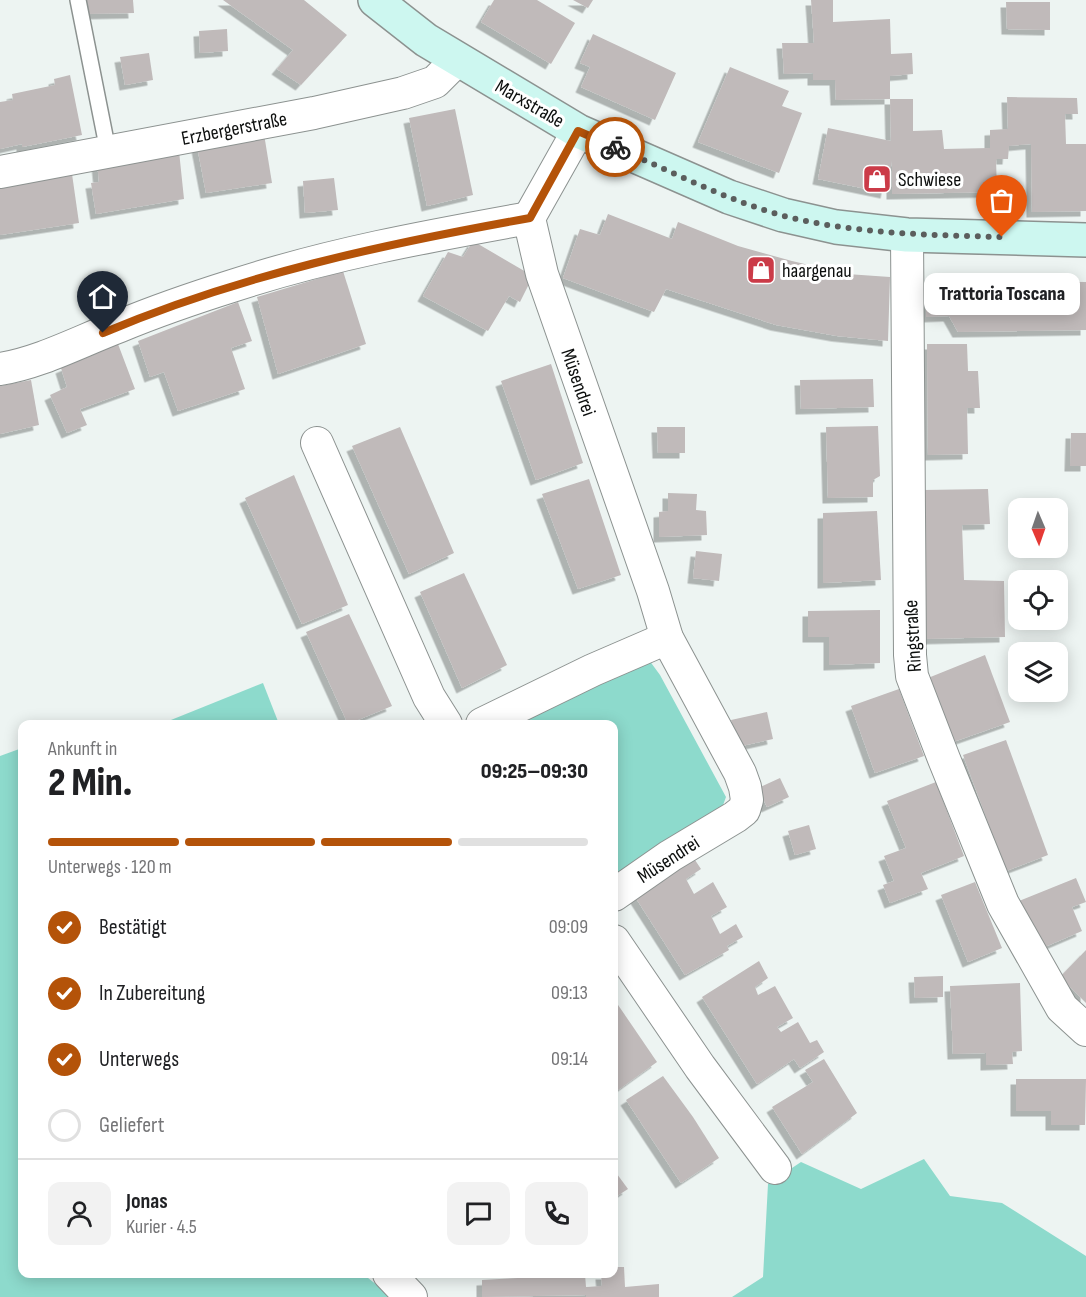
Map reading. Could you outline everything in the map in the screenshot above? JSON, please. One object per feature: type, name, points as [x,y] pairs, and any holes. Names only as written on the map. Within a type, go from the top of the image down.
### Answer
[{"type":"street","name":"Marxstraße","points":[[375,0],[413,31],[457,60],[578,131],[729,196],[783,215],[836,227],[907,235],[1086,240]]},
{"type":"street","name":"Erzbergerstraße","points":[[0,172],[315,113],[403,93],[435,82],[457,60]]},
{"type":"street","points":[[0,369],[31,362],[121,325],[233,285],[409,240],[530,218],[578,131]]},
{"type":"street","name":"Müsendrei","points":[[530,218],[542,274],[653,591],[667,638],[740,773],[747,800],[744,810],[735,818],[670,856],[618,892]]},
{"type":"street","name":"Ringstraße","points":[[907,235],[912,676],[1004,904],[1062,1008],[1086,1030]]},
{"type":"street","points":[[317,442],[429,697],[444,720]]},
{"type":"street","points":[[490,720],[593,670],[667,638]]},
{"type":"street","points":[[618,948],[700,1067],[775,1168]]},
{"type":"street","points":[[393,1278],[411,1297]]},
{"type":"lane","points":[[78,0],[108,151]]},
{"type":"green space","points":[[649,660],[660,675],[726,797],[722,808],[618,877],[618,720],[522,720]]},
{"type":"green space","points":[[263,683],[277,720],[171,720]]},
{"type":"green space","points":[[18,749],[18,1278],[368,1278],[392,1297],[0,1297],[0,756]]},
{"type":"green space","points":[[924,1159],[950,1196],[1002,1203],[1086,1256],[1086,1297],[732,1297],[763,1277],[768,1184],[801,1162],[861,1189]]},
{"type":"building","points":[[86,0],[133,0],[134,13],[86,14]]},
{"type":"building","points":[[223,0],[304,0],[347,35],[301,85],[277,69],[293,50]]},
{"type":"building","points":[[494,0],[537,0],[575,23],[551,64],[481,22]]},
{"type":"building","points":[[573,0],[593,0],[588,8]]},
{"type":"building","points":[[811,0],[833,0],[833,22],[890,19],[891,54],[912,53],[913,74],[890,76],[890,99],[836,100],[835,80],[813,80],[813,73],[784,74],[782,43],[814,43]]},
{"type":"building","points":[[1006,2],[1050,2],[1050,30],[1007,29]]},
{"type":"building","points":[[227,29],[228,51],[200,53],[199,31]]},
{"type":"building","points":[[593,34],[676,73],[655,120],[581,87],[590,67],[580,63]]},
{"type":"building","points":[[149,53],[153,80],[125,85],[120,57]]},
{"type":"building","points":[[730,67],[789,91],[782,106],[802,113],[779,173],[698,142]]},
{"type":"building","points":[[70,75],[82,135],[0,149],[0,102],[13,100],[12,94],[55,85],[54,79]]},
{"type":"building","points":[[1007,97],[1077,98],[1078,114],[1065,114],[1066,144],[1086,144],[1086,211],[1032,212],[1031,144],[1009,146],[1008,159],[996,159],[997,192],[892,194],[892,161],[886,193],[818,179],[828,128],[891,141],[890,99],[913,99],[913,131],[942,130],[944,149],[990,148],[990,130],[1008,129]]},
{"type":"building","points":[[455,109],[473,195],[427,206],[409,118]]},
{"type":"building","points":[[264,134],[272,183],[206,193],[197,146]]},
{"type":"building","points":[[179,151],[184,199],[96,214],[91,183],[99,182],[97,162]]},
{"type":"building","points":[[72,174],[79,223],[0,235],[0,184]]},
{"type":"building","points":[[334,178],[338,210],[305,213],[303,181]]},
{"type":"building","points":[[608,214],[672,239],[678,222],[738,246],[792,261],[847,274],[890,277],[888,341],[837,336],[776,325],[666,289],[654,312],[563,278],[580,229],[600,235]]},
{"type":"building","points":[[473,241],[533,276],[520,302],[509,296],[488,331],[423,296],[448,252],[463,257]]},
{"type":"building","points":[[343,271],[366,344],[278,374],[257,297]]},
{"type":"building","points":[[926,280],[1086,282],[1086,330],[958,332],[949,316],[926,317]]},
{"type":"building","points":[[238,302],[252,341],[231,348],[245,389],[178,411],[164,372],[150,377],[138,341]]},
{"type":"building","points":[[118,344],[135,389],[80,409],[87,425],[67,433],[50,395],[67,387],[61,368]]},
{"type":"building","points":[[927,344],[967,344],[968,371],[978,371],[980,408],[967,408],[968,454],[928,455]]},
{"type":"building","points":[[551,364],[583,463],[536,480],[501,381]]},
{"type":"building","points":[[873,379],[874,407],[801,409],[800,380]]},
{"type":"building","points":[[31,380],[39,425],[0,434],[0,386]]},
{"type":"building","points":[[878,426],[880,476],[873,480],[873,497],[828,498],[826,427]]},
{"type":"building","points":[[400,427],[454,553],[409,574],[352,446]]},
{"type":"building","points":[[657,427],[685,427],[685,453],[658,453]]},
{"type":"building","points":[[1071,433],[1086,433],[1086,466],[1070,466]]},
{"type":"building","points":[[294,475],[348,605],[302,624],[245,498]]},
{"type":"building","points":[[589,479],[621,575],[578,589],[542,494]]},
{"type":"building","points":[[988,489],[990,524],[962,525],[964,580],[1004,581],[1005,637],[924,639],[923,490]]},
{"type":"building","points":[[668,493],[697,494],[696,510],[706,511],[707,535],[659,537],[659,512],[668,511]]},
{"type":"building","points":[[877,511],[881,580],[823,583],[823,513]]},
{"type":"building","points":[[696,551],[722,554],[719,581],[693,578]]},
{"type":"building","points":[[464,573],[507,665],[462,688],[420,592]]},
{"type":"building","points":[[880,610],[880,663],[829,665],[829,637],[808,637],[808,611]]},
{"type":"building","points":[[349,614],[392,706],[358,720],[346,720],[306,632]]},
{"type":"building","points":[[985,655],[1010,722],[953,742],[928,678]]},
{"type":"building","points":[[899,689],[924,756],[875,773],[851,706]]},
{"type":"building","points":[[767,712],[773,739],[737,747],[731,720]]},
{"type":"building","points":[[1006,740],[1048,855],[1006,871],[963,755]]},
{"type":"building","points":[[780,778],[789,797],[767,807],[758,788]]},
{"type":"building","points":[[936,782],[964,856],[921,873],[928,889],[890,903],[883,885],[894,881],[884,856],[906,848],[887,801]]},
{"type":"building","points":[[809,825],[816,849],[795,855],[788,831]]},
{"type":"building","points":[[691,854],[701,869],[686,879],[694,894],[713,882],[727,907],[711,916],[720,934],[736,924],[743,937],[727,946],[729,950],[685,975],[632,892]]},
{"type":"building","points":[[1076,878],[1086,902],[1072,907],[1082,931],[1040,949],[1019,901]]},
{"type":"building","points":[[975,882],[1002,948],[968,962],[941,895]]},
{"type":"building","points":[[1086,950],[1086,1003],[1060,977]]},
{"type":"building","points":[[759,961],[768,978],[755,987],[758,995],[775,986],[793,1018],[777,1027],[781,1032],[798,1022],[810,1043],[817,1040],[824,1052],[800,1068],[794,1059],[757,1084],[702,997]]},
{"type":"building","points":[[943,976],[943,997],[915,998],[914,977]]},
{"type":"building","points":[[1020,983],[1022,1051],[1012,1052],[1013,1064],[986,1065],[986,1053],[953,1054],[950,986]]},
{"type":"building","points":[[618,1005],[657,1062],[618,1090]]},
{"type":"building","points":[[824,1059],[857,1113],[802,1154],[772,1107],[813,1082],[805,1070]]},
{"type":"building","points":[[663,1076],[719,1158],[681,1183],[626,1100]]},
{"type":"building","points":[[1016,1079],[1086,1079],[1085,1125],[1051,1125],[1051,1111],[1016,1111]]},
{"type":"building","points":[[618,1175],[628,1189],[618,1195]]},
{"type":"building","points":[[618,1267],[624,1267],[625,1287],[659,1284],[659,1297],[586,1297],[586,1295],[482,1297],[482,1280],[585,1278],[586,1287],[602,1286],[601,1278],[618,1278]]},
{"type":"way so far","points":[[615,147],[729,196],[783,215],[836,227],[907,235],[1002,237]]},
{"type":"place","name":"Schwiese","points":[[877,179]]},
{"type":"place","name":"Trattoria Toscana","points":[[1002,237]]},
{"type":"place","name":"haargenau","points":[[761,270]]},
{"type":"route","points":[[103,333],[233,285],[330,257],[530,218],[578,131],[615,147]]}]
